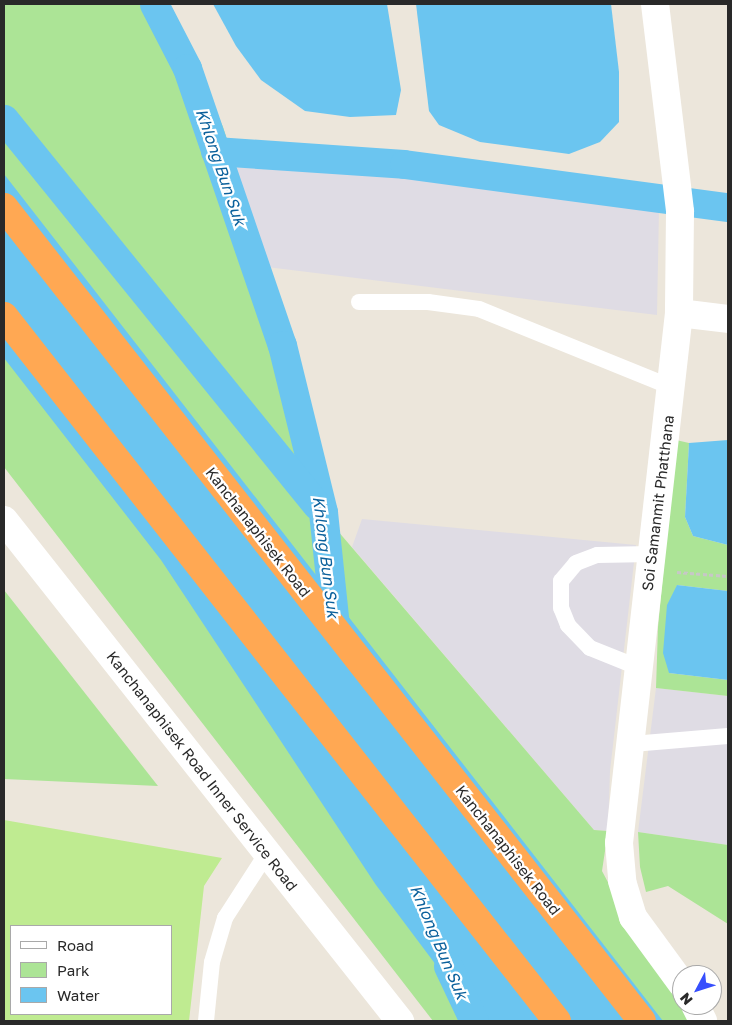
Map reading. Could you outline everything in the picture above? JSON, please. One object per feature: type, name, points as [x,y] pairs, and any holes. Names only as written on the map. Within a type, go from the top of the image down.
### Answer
[{"type":"highway","name":"Kanchanaphisek Road","points":[[4,208],[642,1021]]},
{"type":"highway","points":[[4,316],[558,1021]]},
{"type":"street","name":"Soi Samanmit Phatthana","points":[[655,4],[679,201],[679,313],[632,744],[619,843],[622,881],[633,917],[672,970]]},
{"type":"street","points":[[679,313],[728,320]]},
{"type":"street","name":"Kanchanaphisek Road Inner Service Road","points":[[4,520],[400,1021]]},
{"type":"lane","points":[[359,302],[428,302],[479,309],[671,388]]},
{"type":"lane","points":[[640,668],[590,648],[568,625],[561,608],[561,581],[576,563],[597,555],[651,562]]},
{"type":"lane","points":[[632,744],[728,736]]},
{"type":"lane","points":[[206,1021],[212,962],[225,918],[267,853]]},
{"type":"path","points":[[651,562],[728,576]]},
{"type":"shaded area","points":[[232,157],[294,160],[659,210],[657,315],[267,267]]},
{"type":"shaded area","points":[[362,519],[636,545],[610,771],[608,831],[594,830],[352,547]]},
{"type":"shaded area","points":[[656,688],[728,696],[728,845],[638,832]]},
{"type":"green space","points":[[4,4],[169,4],[223,127],[293,347],[331,523],[594,830],[608,831],[602,871],[628,920],[672,981],[672,1015],[689,1015],[693,1021],[433,1021],[4,467]]},
{"type":"green space","points":[[676,440],[689,443],[685,517],[693,536],[728,545],[728,591],[677,585],[669,673],[728,680],[728,696],[656,688],[658,627]]},
{"type":"green space","points":[[4,590],[158,786],[4,779]]},
{"type":"green space","points":[[4,820],[222,858],[204,886],[189,1021],[4,1021]]},
{"type":"green space","points":[[638,832],[728,845],[728,924],[668,886],[646,892],[640,867]]},
{"type":"water","points":[[213,4],[387,4],[401,90],[396,115],[350,117],[305,111],[261,80],[236,46]]},
{"type":"water","points":[[416,4],[611,4],[619,72],[619,122],[600,142],[569,154],[480,142],[439,125],[429,111]]},
{"type":"water","points":[[4,174],[663,1021],[478,1021],[376,885],[161,560],[4,358]]},
{"type":"water","points":[[728,440],[728,545],[693,536],[685,517],[689,443]]},
{"type":"water","points":[[677,585],[728,591],[728,680],[669,673],[663,653],[667,605]]},
{"type":"waterway","name":"Khlong Bun Suk","points":[[154,4],[187,68],[282,345],[323,512],[336,635]]},
{"type":"waterway","points":[[4,119],[317,505]]},
{"type":"waterway","points":[[215,151],[404,164],[728,207]]},
{"type":"waterway","name":"Khlong Bun Suk","points":[[448,966],[474,1021]]}]
